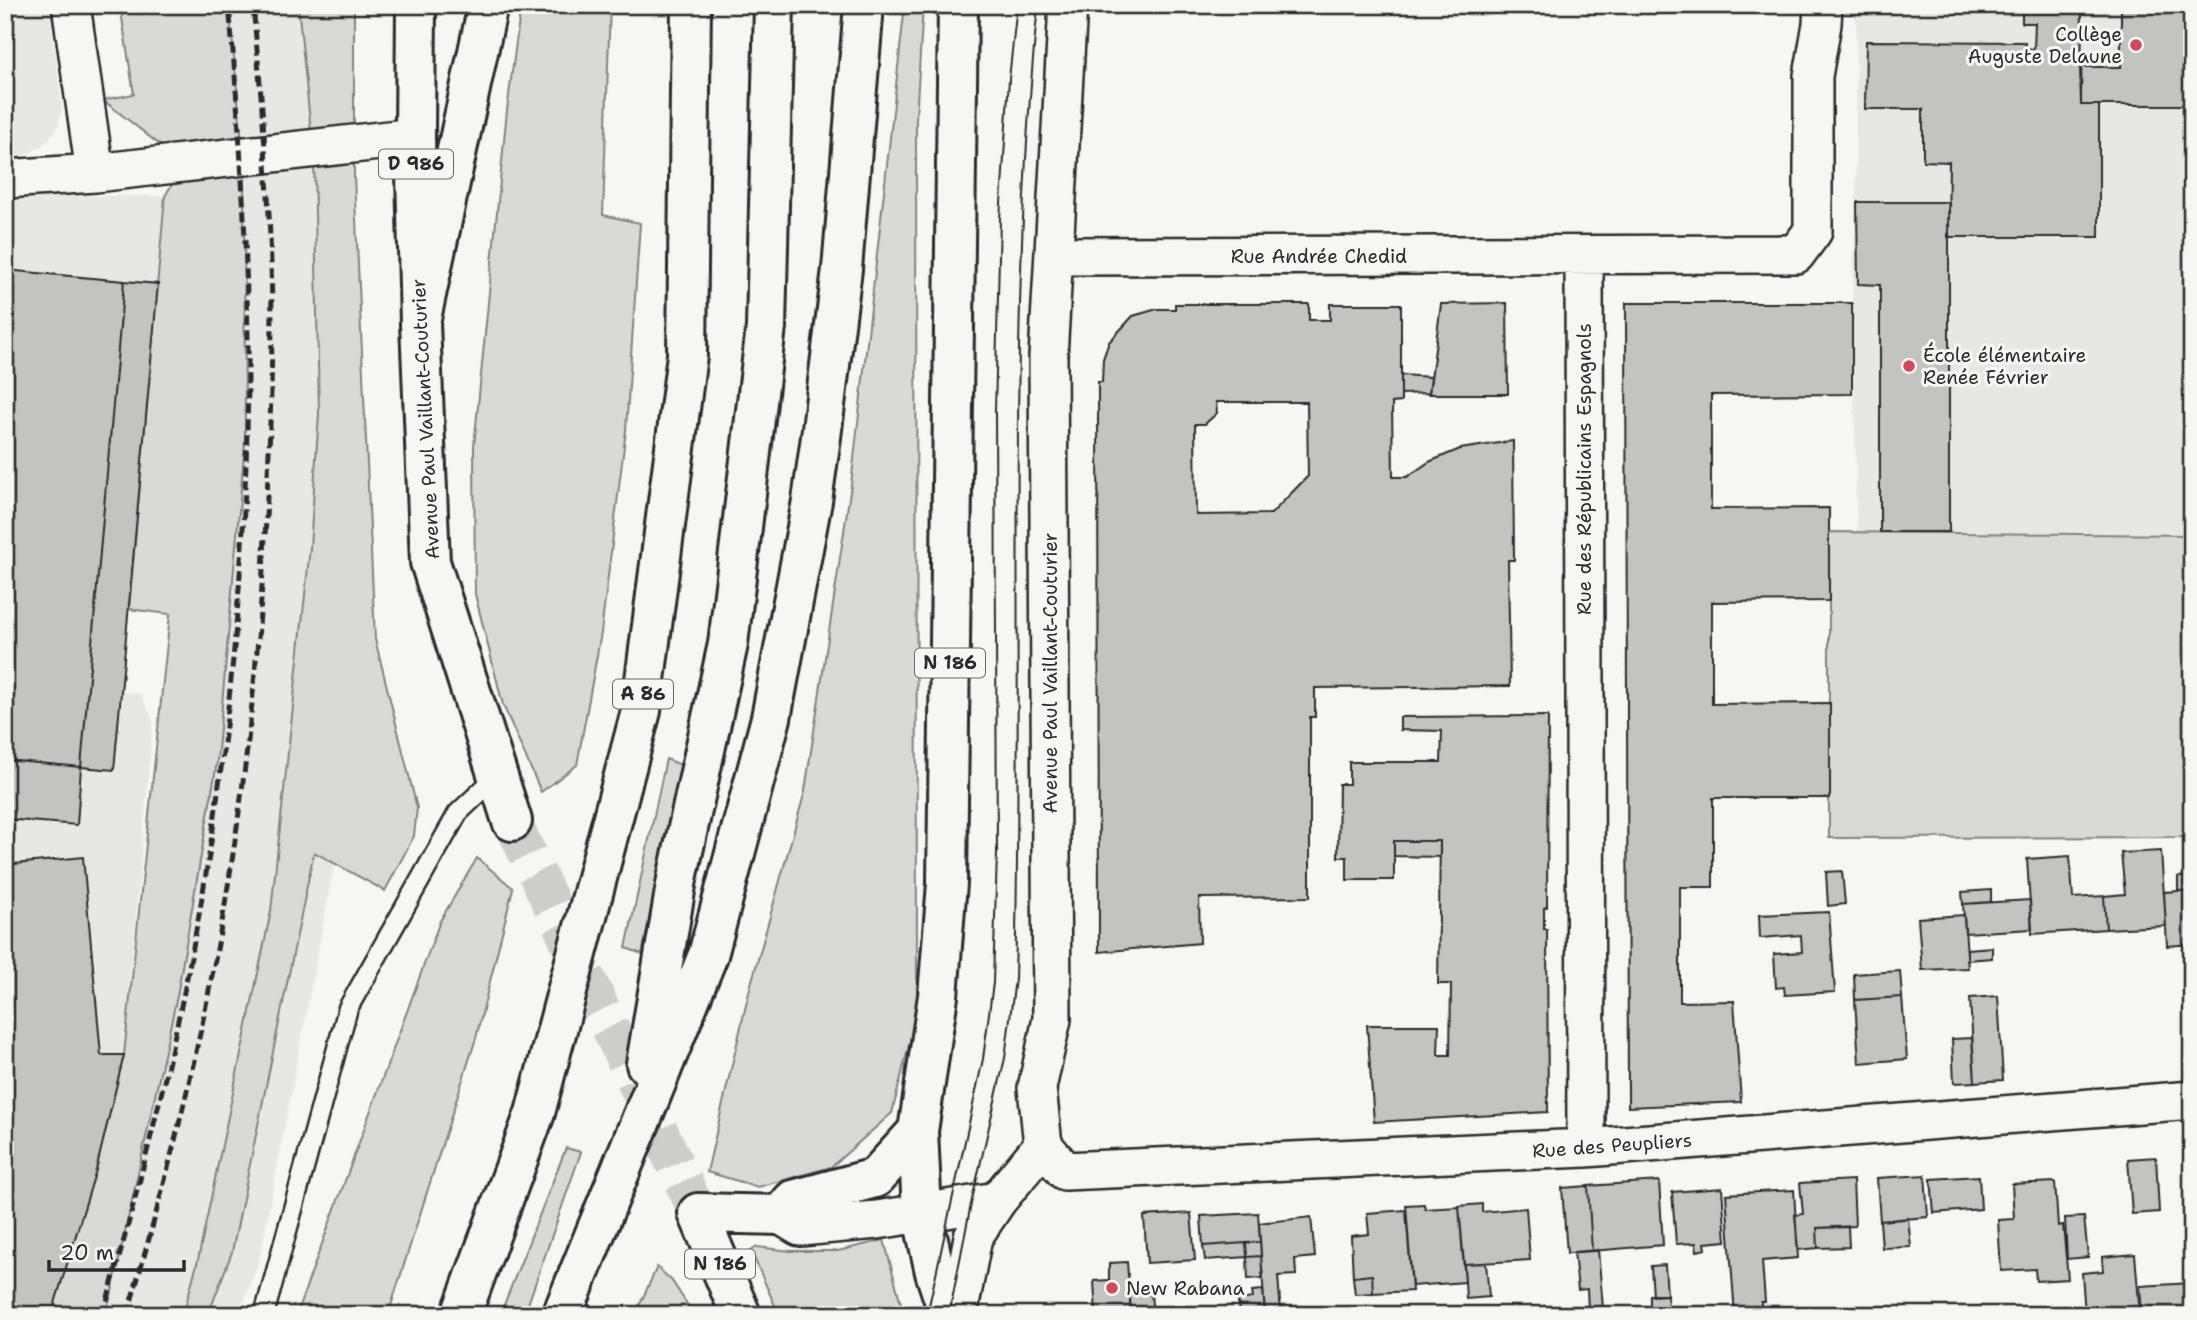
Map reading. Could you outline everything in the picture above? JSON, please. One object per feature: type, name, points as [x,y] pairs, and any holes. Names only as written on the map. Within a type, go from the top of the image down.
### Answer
[{"type":"main road","name":"Avenue Paul Vaillant-Couturier","points":[[416,5],[415,137],[430,562],[512,821]]},
{"type":"main road","points":[[420,323],[488,5]]},
{"type":"main road","name":"A 86","points":[[461,1315],[535,1113],[641,711],[687,355],[692,50],[689,5]]},
{"type":"main road","points":[[634,1135],[677,879],[729,630],[766,327],[774,5]]},
{"type":"main road","points":[[562,1315],[708,955],[772,718],[812,501],[842,269],[864,5]]},
{"type":"main road","name":"N 186","points":[[949,1315],[935,1272],[922,1213],[918,1131],[939,996],[947,883],[958,5]]},
{"type":"main road","points":[[780,1215],[793,1200],[875,1178],[918,1131]]},
{"type":"main road","name":"N 186","points":[[741,1315],[698,1213],[780,1215]]},
{"type":"street","points":[[71,5],[95,173]]},
{"type":"street","name":"Avenue Paul Vaillant-Couturier","points":[[1043,1145],[1037,1088],[1052,1019],[1048,357],[1068,5]]},
{"type":"street","points":[[1584,256],[1796,254],[1812,231],[1813,76],[1822,24],[1822,5]]},
{"type":"street","points":[[5,179],[95,173],[415,137]]},
{"type":"street","name":"Rue Andrée Chedid","points":[[1054,256],[1584,256]]},
{"type":"street","name":"Rue des Républicains Espagnols","points":[[1584,256],[1586,1148]]},
{"type":"street","name":"Rue des Peupliers","points":[[1043,1145],[1065,1171],[1586,1148],[2192,1100]]},
{"type":"street","points":[[958,1315],[973,1237],[997,1201],[1043,1145]]},
{"type":"street","points":[[780,1215],[800,1227],[877,1220],[997,1201]]},
{"type":"lane","points":[[264,1315],[348,1008],[458,813],[496,777]]},
{"type":"shaded area","points":[[5,5],[49,5],[62,108],[57,129],[42,146],[22,156],[5,157]]},
{"type":"shaded area","points":[[120,5],[229,5],[244,163],[245,443],[217,762],[177,996],[111,1296],[104,1315],[51,1315],[124,1055],[170,614],[129,609],[165,196],[184,164],[103,100],[134,94]]},
{"type":"shaded area","points":[[184,5],[324,5],[363,537],[333,872],[260,1257],[239,1315],[71,1315],[157,989],[170,613]]},
{"type":"shaded area","points":[[298,5],[354,5],[354,176],[375,639],[417,808],[414,836],[385,891],[314,852],[232,1252],[208,1315],[183,1315],[198,1260],[271,911],[310,548],[319,413],[314,161]]},
{"type":"shaded area","points":[[521,5],[610,5],[603,215],[640,223],[626,430],[601,633],[577,765],[541,792],[503,705],[475,594],[474,446],[507,110]]},
{"type":"shaded area","points":[[905,5],[923,5],[916,119],[917,1013],[892,1113],[831,1167],[758,1187],[707,1172],[750,988],[805,791],[851,485]]},
{"type":"shaded area","points":[[1856,5],[2192,5],[2192,535],[1857,534],[1852,303],[1856,204]]},
{"type":"shaded area","points":[[5,195],[165,196],[122,692],[140,693],[153,720],[124,1055],[96,1170],[5,1315]]},
{"type":"shaded area","points":[[1829,532],[2192,535],[2192,837],[1829,838]]},
{"type":"shaded area","points":[[666,759],[684,766],[642,954],[626,948]]},
{"type":"shaded area","points":[[477,858],[513,888],[476,1038],[388,1315],[296,1315],[440,921]]},
{"type":"shaded area","points":[[566,1148],[581,1152],[526,1310],[524,1315],[500,1315]]},
{"type":"shaded area","points":[[884,1240],[904,1315],[779,1315],[751,1251],[757,1247],[791,1251],[838,1251]]},
{"type":"shaded area","points":[[657,1267],[672,1281],[694,1315],[635,1315]]},
{"type":"building","points":[[2022,5],[2082,5],[2081,105],[2099,105],[2099,237],[1948,237],[1949,162],[1923,161],[1923,109],[1865,109],[1866,41],[2025,42],[2025,48],[2034,49],[2035,23],[2022,23]]},
{"type":"building","name":"Collège Auguste Delaune","points":[[2121,5],[2192,5],[2192,105],[2081,105],[2080,67],[2121,67]]},
{"type":"building","points":[[1857,202],[1949,202],[1949,532],[1880,532],[1880,285],[1858,284]]},
{"type":"building","points":[[5,270],[124,281],[81,767],[5,760]]},
{"type":"building","points":[[124,281],[158,284],[114,770],[81,767]]},
{"type":"building","points":[[1507,303],[1508,394],[1429,394],[1441,304]]},
{"type":"building","points":[[1626,303],[1852,303],[1852,394],[1711,395],[1711,509],[1829,508],[1829,601],[1712,602],[1712,704],[1830,703],[1830,798],[1713,798],[1713,887],[1680,887],[1680,1002],[1734,1001],[1741,1102],[1628,1107]]},
{"type":"building","points":[[1175,304],[1309,304],[1309,320],[1330,320],[1330,304],[1401,304],[1401,402],[1392,403],[1393,477],[1407,477],[1429,462],[1460,449],[1513,441],[1514,560],[1508,560],[1510,686],[1315,688],[1315,717],[1310,717],[1310,897],[1199,898],[1200,943],[1099,952],[1098,382],[1102,382],[1103,359],[1109,342],[1133,316],[1157,309],[1175,309]],"holes":[[[1216,402],[1307,402],[1308,476],[1271,514],[1196,515],[1195,424],[1205,424],[1217,413]]]},
{"type":"building","points":[[1401,375],[1431,377],[1429,393],[1401,394]]},
{"type":"building","points":[[1548,716],[1547,907],[1544,908],[1544,929],[1547,929],[1548,1112],[1374,1122],[1367,1025],[1439,1025],[1438,1055],[1450,1055],[1451,984],[1438,984],[1440,841],[1394,841],[1394,880],[1347,880],[1347,857],[1338,857],[1339,784],[1349,784],[1349,762],[1441,762],[1442,731],[1400,730],[1400,717]]},
{"type":"building","points":[[5,760],[81,767],[77,825],[5,819]]},
{"type":"building","points":[[1394,841],[1440,841],[1440,857],[1394,856]]},
{"type":"building","points":[[2161,851],[2166,926],[2106,929],[2104,896],[2125,894],[2121,853]]},
{"type":"building","points":[[2070,856],[2073,898],[2104,896],[2106,929],[2032,934],[2027,859]]},
{"type":"building","points":[[83,857],[101,1055],[124,1055],[96,1170],[53,1315],[5,1315],[5,865]]},
{"type":"building","points":[[1842,871],[1845,904],[1828,906],[1826,872]]},
{"type":"building","points":[[2192,876],[2192,891],[2178,891],[2178,877]]},
{"type":"building","points":[[1991,890],[1991,902],[1963,904],[1962,892]]},
{"type":"building","points":[[2192,891],[2192,944],[2167,946],[2164,892]]},
{"type":"building","points":[[2030,900],[2032,929],[1965,933],[1963,904]]},
{"type":"building","points":[[1829,912],[1835,992],[1785,995],[1784,987],[1776,988],[1774,954],[1802,952],[1801,935],[1760,938],[1759,915]]},
{"type":"building","points":[[1964,915],[1968,968],[1922,970],[1918,918]]},
{"type":"building","points":[[1992,947],[1992,958],[1967,960],[1967,949]]},
{"type":"building","points":[[1900,971],[1902,997],[1855,1000],[1854,974]]},
{"type":"building","points":[[1998,996],[2003,1080],[1975,1082],[1970,998]]},
{"type":"building","points":[[1902,997],[1907,1059],[1859,1063],[1855,1000]]},
{"type":"building","points":[[1972,1038],[1975,1082],[1954,1083],[1952,1039]]},
{"type":"building","points":[[2156,1157],[2159,1212],[2132,1214],[2128,1159]]},
{"type":"building","points":[[1925,1175],[1928,1217],[1880,1221],[1877,1178]]},
{"type":"building","points":[[1979,1176],[1981,1209],[1934,1213],[1931,1179]]},
{"type":"building","points":[[1853,1180],[1855,1226],[1817,1228],[1818,1248],[1798,1250],[1795,1215],[1803,1214],[1800,1183]]},
{"type":"building","points":[[1659,1181],[1663,1245],[1592,1251],[1588,1186]]},
{"type":"building","points":[[2055,1182],[2058,1226],[2063,1225],[2068,1279],[2036,1281],[2035,1269],[2001,1271],[1998,1220],[2014,1219],[2012,1184]]},
{"type":"building","points":[[1588,1186],[1592,1251],[1567,1253],[1562,1188]]},
{"type":"building","points":[[1722,1188],[1726,1241],[1705,1243],[1706,1249],[1697,1251],[1696,1243],[1676,1244],[1672,1192]]},
{"type":"building","points":[[1794,1190],[1798,1258],[1762,1261],[1765,1302],[1761,1302],[1761,1315],[1735,1315],[1726,1194]]},
{"type":"building","points":[[1424,1204],[1425,1209],[1459,1207],[1465,1282],[1412,1286],[1406,1205]]},
{"type":"building","points":[[1482,1204],[1482,1212],[1526,1208],[1530,1260],[1464,1264],[1459,1206]]},
{"type":"building","points":[[1406,1210],[1412,1291],[1373,1293],[1372,1275],[1353,1277],[1351,1236],[1369,1234],[1367,1213]]},
{"type":"building","points":[[1191,1213],[1195,1260],[1147,1263],[1144,1216]]},
{"type":"building","points":[[1258,1213],[1260,1242],[1203,1246],[1201,1216]]},
{"type":"building","points":[[1311,1217],[1315,1257],[1295,1259],[1296,1275],[1278,1276],[1281,1314],[1265,1315],[1259,1223]]},
{"type":"building","points":[[2084,1217],[2088,1257],[2067,1259],[2065,1218]]},
{"type":"building","points":[[1908,1218],[1911,1247],[1882,1248],[1880,1221]]},
{"type":"building","points":[[1848,1227],[1849,1247],[1818,1248],[1817,1228]]},
{"type":"building","points":[[1260,1242],[1261,1256],[1247,1257],[1246,1243]]},
{"type":"building","points":[[1246,1243],[1247,1257],[1205,1260],[1203,1246]]},
{"type":"building","points":[[1598,1250],[1603,1308],[1588,1309],[1587,1289],[1578,1290],[1574,1252]]},
{"type":"building","points":[[2135,1254],[2140,1315],[2085,1315],[2082,1273],[2103,1271],[2102,1257]]},
{"type":"building","points":[[1261,1256],[1263,1278],[1248,1279],[1247,1257]]},
{"type":"building","name":"New Rabana","points":[[1127,1262],[1131,1315],[1096,1315],[1094,1281],[1109,1280],[1109,1263]]},
{"type":"building","points":[[1486,1263],[1489,1297],[1466,1299],[1464,1264]]},
{"type":"building","points":[[1665,1265],[1667,1295],[1653,1296],[1651,1266]]},
{"type":"building","points":[[1372,1275],[1373,1293],[1355,1294],[1353,1277]]},
{"type":"building","points":[[2192,1283],[2192,1315],[2142,1315],[2140,1286]]},
{"type":"building","points":[[1263,1290],[1265,1315],[1239,1315],[1238,1300],[1253,1298],[1252,1291]]},
{"type":"building","points":[[1151,1294],[1153,1315],[1131,1315],[1130,1296]]},
{"type":"building","points":[[1650,1295],[1667,1295],[1668,1306],[1650,1307]]},
{"type":"building","points":[[1603,1308],[1603,1315],[1534,1315],[1534,1312]]},
{"type":"tunnel","points":[[512,821],[698,1213]]},
{"type":"tram line","points":[[927,1315],[983,1059],[993,983],[997,853],[995,411],[1000,219],[1009,79],[1017,5]]},
{"type":"tram line","points":[[949,1315],[971,1204],[1005,1058],[1015,979],[1019,370],[1028,127],[1038,5]]},
{"type":"railway","points":[[103,1315],[152,1132],[193,947],[214,822],[235,641],[246,458],[248,337],[242,171],[229,5]]},
{"type":"railway","points":[[127,1315],[176,1138],[215,960],[234,845],[255,671],[267,497],[272,303],[267,180],[253,5]]},
{"type":"place","name":"Collège Auguste Delaune","points":[[2136,45]]},
{"type":"place","name":"École élémentaire Renée Février","points":[[1909,366]]},
{"type":"place","name":"New Rabana","points":[[1112,1288]]}]
